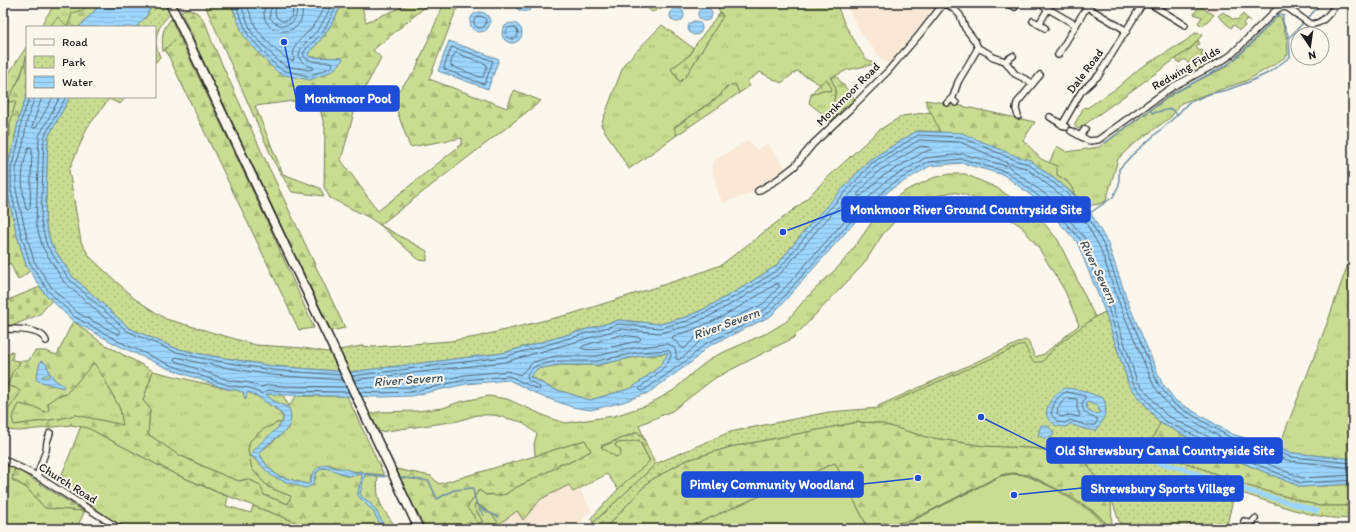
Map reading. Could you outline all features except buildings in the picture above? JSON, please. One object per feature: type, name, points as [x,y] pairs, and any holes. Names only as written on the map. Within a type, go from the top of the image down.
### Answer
[{"type":"highway","points":[[170,3],[419,529]]},
{"type":"street","points":[[945,3],[956,10],[960,15],[965,28],[975,41],[978,48],[993,57],[1006,61],[1015,74],[1033,83]]},
{"type":"street","name":"Monkmoor Road","points":[[758,191],[777,180],[794,166],[813,144],[888,71],[945,3]]},
{"type":"street","points":[[1038,3],[1076,25]]},
{"type":"street","name":"Dale Road","points":[[1066,128],[1081,92],[1099,75],[1143,3]]},
{"type":"street","points":[[1149,3],[1185,25]]},
{"type":"street","name":"Redwing Fields","points":[[1066,128],[1089,141],[1098,140],[1172,86],[1222,62],[1276,10],[1284,5],[1310,24],[1318,24],[1338,3]]},
{"type":"street","points":[[1058,55],[1088,5],[1127,30]]},
{"type":"street","points":[[1039,24],[1048,9]]},
{"type":"street","points":[[1032,21],[1045,28]]},
{"type":"street","points":[[951,101],[958,82],[978,48]]},
{"type":"street","points":[[1006,61],[1013,56]]},
{"type":"street","points":[[1015,114],[1017,103],[1040,75]]},
{"type":"street","points":[[1050,117],[1066,128]]},
{"type":"street","points":[[1080,136],[1084,129]]},
{"type":"street","points":[[3,329],[21,329],[32,331],[42,334],[46,341]]},
{"type":"street","points":[[37,476],[50,433]]},
{"type":"street","points":[[46,450],[53,453]]},
{"type":"street","name":"Church Road","points":[[3,458],[37,476],[120,529]]},
{"type":"street","points":[[1244,522],[1251,527],[1255,519]]},
{"type":"shaded area","points":[[845,3],[939,3],[889,64],[882,60],[861,33]]},
{"type":"shaded area","points":[[1195,3],[1224,3],[1214,15]]},
{"type":"shaded area","points":[[748,140],[757,150],[767,143],[787,170],[758,191],[722,203],[715,183],[712,166],[715,160]]},
{"type":"shaded area","points":[[569,485],[573,492],[580,489],[592,512],[587,514],[576,529],[493,529],[517,511],[524,519],[541,499]]},
{"type":"green space","points":[[53,3],[88,3],[83,10],[72,13],[67,26],[58,18],[50,26],[41,26],[52,8]]},
{"type":"green space","points":[[88,3],[102,3],[80,26],[67,26],[72,13],[83,10]]},
{"type":"green space","points":[[153,3],[185,3],[166,18],[157,33],[156,41],[156,26],[137,26],[146,17]]},
{"type":"green space","points":[[204,3],[231,3],[242,28],[271,66],[342,58],[310,57],[308,55],[336,17],[342,3],[361,3],[366,22],[412,3],[430,3],[373,50],[381,58],[356,105],[341,160],[378,211],[462,144],[462,138],[410,147],[398,114],[394,96],[415,71],[444,3],[459,3],[429,79],[507,108],[514,90],[541,101],[380,225],[370,218],[330,198],[324,187],[325,128],[317,98],[255,106],[283,174],[320,188],[324,196],[292,192],[274,162]]},
{"type":"green space","points":[[642,3],[667,3],[666,5],[652,12]]},
{"type":"green space","points":[[722,3],[836,3],[845,25],[865,58],[875,64],[847,70],[831,78],[836,89],[834,101],[843,109],[831,121],[809,103],[811,95],[822,90],[830,91],[832,89],[824,81],[821,85],[797,71],[781,83],[760,72],[747,81],[750,86],[739,93],[735,84],[724,89],[720,96],[674,127],[677,135],[629,169],[601,125],[624,64],[662,25],[693,48],[691,54],[671,69],[680,82],[686,76],[723,16],[717,5]]},
{"type":"green space","points":[[1199,6],[1214,15],[1202,26],[1198,23],[1202,17],[1194,14]]},
{"type":"green space","points":[[186,9],[192,10],[201,16],[206,25],[212,42],[263,155],[345,328],[331,331],[199,52],[181,11]]},
{"type":"green space","points":[[720,12],[723,16],[686,76],[680,82],[671,69],[691,54],[693,48]]},
{"type":"green space","points":[[1223,12],[1234,20],[1237,20],[1243,14],[1251,22],[1247,19],[1243,23],[1245,26],[1239,30],[1234,25],[1231,28],[1218,16]]},
{"type":"green space","points":[[1278,16],[1281,17],[1287,40],[1288,55],[1246,81],[1181,103],[1171,117],[1130,147],[1118,159],[1106,201],[1087,206],[1074,194],[1067,181],[1057,175],[1049,163],[1057,146],[1067,152],[1099,147],[1172,93],[1226,67]]},
{"type":"green space","points":[[58,17],[67,26],[50,26]]},
{"type":"green space","points":[[171,19],[179,36],[163,52],[163,34],[165,27]]},
{"type":"green space","points":[[1195,33],[1203,34],[1192,47],[1078,129],[1074,125],[1084,107],[1087,108],[1117,88],[1140,68],[1187,40]]},
{"type":"green space","points":[[179,36],[266,219],[314,328],[299,330],[165,49]]},
{"type":"green space","points":[[1198,40],[1200,44],[1196,46],[1199,51],[1202,50],[1203,52],[1201,53],[1203,58],[1206,56],[1207,58],[1205,60],[1207,66],[1188,75],[1193,70],[1185,59],[1179,63],[1176,59],[1192,47]]},
{"type":"green space","points":[[156,41],[157,48],[160,57],[156,62]]},
{"type":"green space","points":[[26,48],[26,58],[23,68],[8,102],[16,101],[10,124],[10,136],[3,139],[3,82]]},
{"type":"green space","points":[[26,58],[26,97],[19,117],[7,168],[7,191],[17,235],[26,265],[30,271],[18,280],[10,263],[6,265],[3,254],[5,168],[3,166],[5,150],[3,137],[10,136],[10,124],[16,101],[7,102],[21,76]]},
{"type":"green space","points":[[836,76],[855,99],[843,109],[834,101],[836,89],[831,78]]},
{"type":"green space","points":[[827,79],[832,89],[830,91],[822,90],[811,95],[818,86]]},
{"type":"green space","points":[[735,84],[739,93],[677,135],[674,128],[720,96],[724,89]]},
{"type":"green space","points":[[69,98],[125,98],[120,104],[109,99],[87,128],[69,170],[81,242],[90,257],[135,299],[166,319],[256,345],[304,348],[327,352],[362,346],[373,347],[450,341],[476,337],[571,314],[691,276],[721,265],[801,204],[879,130],[902,116],[931,112],[940,132],[917,131],[811,223],[776,266],[738,290],[706,308],[686,317],[660,324],[619,320],[503,353],[350,372],[272,366],[201,354],[175,348],[129,328],[72,276],[51,244],[45,222],[48,137]]},
{"type":"green space","points":[[925,100],[952,104],[1035,122],[1023,140],[1041,159],[1057,166],[1057,175],[1070,185],[1074,194],[1030,160],[917,131],[930,112]]},
{"type":"green space","points":[[950,174],[965,174],[997,188],[1038,216],[1058,240],[1095,317],[1105,312],[1129,385],[1160,423],[879,408],[878,406],[1025,340],[1028,341],[1035,357],[1044,354],[1079,325],[1065,291],[1038,247],[1021,226],[986,203],[963,194],[952,192],[936,196],[904,212],[883,234],[863,265],[793,338],[715,378],[672,411],[639,425],[645,441],[637,432],[601,446],[616,457],[616,443],[639,440],[650,462],[618,489],[607,474],[573,492],[569,485],[541,499],[523,520],[517,511],[499,524],[482,507],[475,504],[483,522],[477,523],[473,515],[466,508],[479,490],[486,495],[506,494],[557,467],[560,463],[568,463],[591,451],[585,440],[535,456],[534,444],[537,434],[522,422],[494,415],[477,415],[458,421],[379,432],[370,414],[378,412],[417,411],[443,408],[459,402],[489,396],[507,399],[552,419],[566,423],[614,416],[648,405],[674,390],[691,374],[713,357],[769,332],[787,321],[806,298],[841,264],[886,204],[905,191],[933,178]]},
{"type":"green space","points":[[380,225],[427,251],[427,261],[419,260]]},
{"type":"green space","points":[[1353,250],[1353,459],[1293,453],[1279,449],[1326,326]]},
{"type":"green space","points":[[40,287],[52,300],[40,314],[17,324],[3,326],[3,316],[6,315],[3,308],[3,302]]},
{"type":"green space","points":[[1105,312],[1129,385],[1160,423],[1147,450],[1248,486],[1319,506],[1353,506],[1353,518],[1325,517],[1309,514],[1235,491],[1226,529],[1201,529],[1188,524],[1186,529],[1123,529],[1111,498],[1079,453],[1030,448],[985,446],[927,437],[880,423],[858,422],[730,447],[684,461],[648,482],[605,529],[596,529],[593,523],[655,464],[730,432],[829,412],[879,408],[1024,344],[1033,362],[1042,362],[1056,346],[1095,317]]},
{"type":"green space","points":[[73,321],[102,343],[153,371],[143,400],[150,409],[148,434],[177,454],[239,481],[248,479],[260,485],[264,495],[288,504],[291,496],[268,487],[252,469],[248,450],[250,441],[262,430],[277,423],[282,423],[251,456],[274,477],[305,488],[315,480],[317,472],[323,468],[348,476],[363,474],[378,476],[377,485],[381,505],[397,529],[309,529],[296,522],[173,473],[88,428],[71,425],[20,431],[3,430],[3,417],[7,413],[16,388],[8,386],[12,372],[18,366],[20,361],[28,361],[35,351],[45,351],[57,355]],"holes":[[[94,363],[104,378],[120,409],[123,425],[76,415],[59,419],[14,425],[12,418],[19,404],[37,408],[45,412],[49,410],[48,403],[57,396],[66,394]]]},
{"type":"green space","points":[[11,351],[13,352],[12,360],[20,361],[18,366],[12,372],[8,386],[16,388],[21,392],[3,417],[3,354],[10,354]]},
{"type":"green space","points":[[669,353],[660,366],[632,388],[590,400],[551,388],[530,376],[537,369],[558,365],[597,365],[640,356]]},
{"type":"green space","points":[[94,362],[120,409],[123,425],[76,415],[59,419],[14,425],[12,418],[19,404],[37,408],[45,412],[48,403],[57,396],[66,394]]},
{"type":"green space","points":[[153,371],[243,392],[246,398],[247,392],[262,399],[272,406],[283,417],[282,423],[277,423],[250,441],[248,450],[252,469],[268,487],[291,496],[288,504],[264,495],[260,485],[248,479],[239,481],[177,454],[148,434],[150,409],[143,400]]},
{"type":"green space","points":[[266,394],[283,395],[289,406],[296,396],[347,396],[384,475],[364,473],[362,471],[350,471],[329,464],[311,475],[310,483],[307,484],[278,476],[267,466],[259,453],[288,429],[289,408],[272,400]]},
{"type":"green space","points":[[858,422],[880,423],[927,437],[985,446],[1030,448],[1079,453],[1111,498],[1112,529],[1095,512],[1059,490],[1029,475],[1014,473],[1001,475],[908,522],[867,526],[835,463],[685,529],[605,529],[648,482],[684,461],[730,447]]},
{"type":"green space","points":[[1160,423],[1226,456],[1301,487],[1353,484],[1353,506],[1319,506],[1248,486],[1184,462],[1146,450]]},
{"type":"green space","points":[[81,426],[88,428],[173,473],[228,497],[226,506],[251,513],[253,506],[296,522],[309,529],[129,529],[110,519],[59,482]]},
{"type":"green space","points":[[638,432],[645,441],[655,464],[593,523],[591,518],[624,483],[650,461],[639,440],[616,443],[615,446],[620,449],[621,454],[616,457],[601,447]]},
{"type":"green space","points":[[585,440],[591,451],[568,463],[560,463],[557,467],[506,494],[496,496],[492,494],[486,495],[479,490],[467,508],[477,523],[483,522],[474,507],[475,504],[485,509],[499,524],[493,529],[476,529],[470,522],[466,523],[463,529],[424,529],[396,469],[431,476],[439,484]]},
{"type":"green space","points":[[3,461],[15,468],[12,480],[27,488],[45,508],[85,511],[76,529],[3,529]]},
{"type":"green space","points":[[835,463],[867,526],[912,521],[1001,476],[1013,474],[1030,477],[1055,489],[1092,512],[1110,529],[685,529]]},
{"type":"green space","points":[[15,468],[83,511],[45,508],[27,488],[12,479]]},
{"type":"green space","points":[[1014,473],[1025,475],[1036,479],[1066,493],[1094,512],[1112,529],[1030,477],[1013,474],[1001,476],[896,529],[1001,475]]},
{"type":"water","points":[[102,3],[153,3],[146,17],[137,26],[80,26]]},
{"type":"water","points":[[231,3],[342,3],[336,17],[308,55],[310,57],[343,58],[341,63],[332,71],[310,80],[280,74],[244,37]]},
{"type":"water","points":[[514,3],[534,3],[530,10],[520,11],[516,8]]},
{"type":"water","points":[[702,7],[708,7],[712,11],[712,17],[708,21],[702,21],[698,17],[698,11]]},
{"type":"water","points":[[674,8],[680,8],[684,12],[684,18],[680,22],[674,22],[670,18],[670,12]]},
{"type":"water","points":[[476,12],[484,12],[490,18],[490,26],[484,32],[476,32],[470,26],[470,18]]},
{"type":"water","points":[[692,21],[698,21],[702,25],[702,31],[698,35],[692,35],[688,31],[688,25]]},
{"type":"water","points":[[508,23],[516,23],[522,29],[522,37],[516,43],[508,43],[502,37],[502,29]]},
{"type":"water","points":[[449,41],[499,59],[488,89],[438,71]]},
{"type":"water","name":"River Severn","points":[[26,97],[69,98],[48,137],[45,222],[51,244],[72,276],[129,328],[175,348],[201,354],[272,366],[350,372],[503,353],[619,320],[660,324],[686,317],[706,308],[738,290],[776,266],[811,223],[869,160],[917,131],[962,133],[1016,156],[1030,160],[1087,206],[1108,244],[1129,305],[1162,383],[1176,401],[1232,434],[1293,453],[1353,459],[1353,484],[1301,487],[1226,456],[1160,423],[1129,385],[1105,312],[1077,242],[1042,204],[1004,175],[962,163],[930,166],[891,189],[854,223],[771,316],[707,347],[693,361],[648,393],[623,402],[591,410],[572,407],[541,396],[509,380],[466,384],[411,396],[382,397],[266,394],[272,400],[289,408],[291,416],[287,429],[264,447],[259,453],[267,466],[278,476],[307,484],[310,483],[315,471],[319,467],[326,464],[355,472],[362,471],[364,473],[387,476],[383,477],[365,474],[360,494],[370,503],[379,515],[386,529],[383,529],[372,510],[358,496],[362,474],[348,476],[323,468],[317,472],[313,484],[305,488],[272,476],[257,460],[251,456],[258,445],[280,425],[283,420],[283,416],[280,411],[251,393],[248,392],[245,399],[243,392],[227,389],[167,368],[119,346],[73,321],[45,294],[26,265],[17,235],[7,191],[7,168],[19,117]],"holes":[[[668,353],[660,366],[632,388],[590,400],[551,388],[530,377],[537,369],[558,365],[597,365],[640,356]]]},
{"type":"water","points":[[43,361],[50,373],[42,377],[46,378],[51,374],[55,380],[64,386],[63,388],[38,381],[36,379],[40,362]]},
{"type":"water","points":[[1066,388],[1081,390],[1103,398],[1106,410],[1096,431],[1070,424],[1066,427],[1056,426],[1049,419],[1047,416],[1047,408],[1049,403],[1062,389]],"holes":[[[1087,402],[1098,406],[1100,413],[1095,414],[1087,409],[1086,403]]]},
{"type":"water","points":[[1041,425],[1048,426],[1054,433],[1052,437],[1046,439],[1038,435]]},
{"type":"waterway","points":[[1309,17],[1321,3]]},
{"type":"waterway","points":[[1105,143],[1174,93],[1225,66],[1235,59],[1279,14],[1283,15],[1283,22],[1289,38]]},
{"type":"waterway","points":[[1090,213],[1113,197],[1119,185],[1119,169],[1188,103],[1209,94],[1227,90],[1249,82],[1268,73],[1290,57],[1289,38],[1302,24]]},
{"type":"waterway","points":[[1151,111],[1153,113],[1171,109],[1177,114]]},
{"type":"waterway","points":[[1085,450],[1129,456],[1181,468],[1219,481]]},
{"type":"waterway","points":[[398,477],[429,481],[437,499],[454,490],[473,488],[476,501],[480,508],[499,517]]},
{"type":"waterway","points":[[1223,483],[1245,489]]},
{"type":"waterway","points":[[1249,491],[1317,511]]},
{"type":"waterway","points":[[479,509],[484,515]]},
{"type":"place","name":"Monkmoor Pool","points":[[284,42]]},
{"type":"place","name":"Monkmoor River Ground Countryside Site","points":[[783,232]]},
{"type":"place","name":"Old Shrewsbury Canal Countryside Site","points":[[981,417]]},
{"type":"place","name":"Pimley Community Woodland","points":[[918,478]]},
{"type":"place","name":"Shrewsbury Sports Village","points":[[1014,495]]}]
